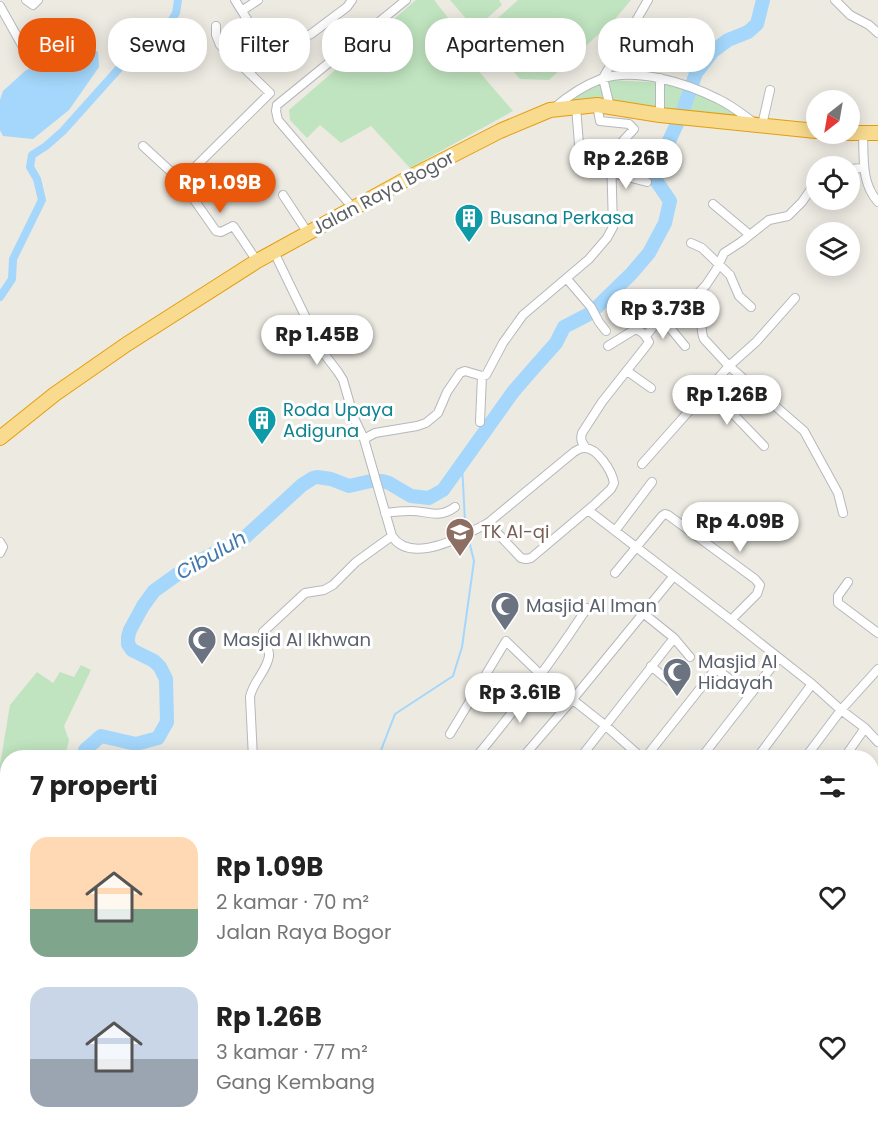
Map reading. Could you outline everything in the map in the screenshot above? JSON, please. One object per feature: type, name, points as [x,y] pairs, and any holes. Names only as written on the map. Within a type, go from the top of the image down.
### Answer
[{"type":"highway","name":"Jalan Raya Bogor","points":[[0,438],[55,394],[127,344],[257,261],[412,176],[500,131],[550,110],[604,106],[663,115],[806,130]]},
{"type":"highway","points":[[860,134],[878,133]]},
{"type":"street","points":[[26,0],[33,5],[38,0]]},
{"type":"street","points":[[235,0],[248,18]]},
{"type":"street","points":[[243,10],[258,0]]},
{"type":"street","points":[[310,34],[347,7],[352,0]]},
{"type":"street","points":[[353,208],[278,120],[277,105],[406,0]]},
{"type":"street","points":[[638,18],[648,0]]},
{"type":"street","points":[[835,0],[850,15],[878,33]]},
{"type":"street","points":[[0,6],[18,38]]},
{"type":"street","points":[[181,181],[269,94],[269,90],[219,45],[216,26]]},
{"type":"street","points":[[363,439],[382,431],[426,423],[438,413],[447,392],[460,373],[465,371],[486,375],[495,355],[523,315],[567,279],[602,246],[613,227],[611,154],[634,129],[630,124],[600,121],[604,106],[603,78],[606,72]]},
{"type":"street","points":[[550,110],[577,90],[603,78],[624,75],[660,78],[705,93],[734,108],[759,125],[770,90]]},
{"type":"street","points":[[660,78],[663,115]]},
{"type":"street","points":[[576,107],[579,144]]},
{"type":"street","points":[[863,134],[863,168],[868,186],[878,202]]},
{"type":"street","points":[[143,146],[181,181],[216,231],[221,232],[233,226],[257,261]]},
{"type":"street","points":[[612,173],[647,182]]},
{"type":"street","points":[[283,195],[308,233]]},
{"type":"street","points":[[690,302],[706,285],[724,253],[769,220],[788,216],[806,196]]},
{"type":"street","points":[[713,204],[750,235]]},
{"type":"street","points":[[691,243],[702,248],[730,275],[739,296],[752,308]]},
{"type":"street","points":[[274,252],[322,351],[343,380],[392,536],[401,545],[421,548],[435,547],[477,529],[488,523],[574,452],[586,448]]},
{"type":"street","points":[[567,279],[606,331]]},
{"type":"street","points":[[646,336],[661,317],[683,297],[690,302],[701,318],[704,339],[729,366],[804,431],[838,493],[843,513]]},
{"type":"street","points":[[642,464],[729,366],[756,342],[795,298]]},
{"type":"street","points":[[661,317],[685,346]]},
{"type":"street","points":[[488,523],[521,558],[531,558],[588,510],[613,485],[612,473],[592,450],[586,448],[582,443],[582,433],[602,402],[649,342],[646,336],[637,329],[608,346]]},
{"type":"street","points":[[627,371],[651,388]]},
{"type":"street","points":[[480,422],[482,376]]},
{"type":"street","points":[[709,389],[764,446]]},
{"type":"street","points":[[615,531],[652,482]]},
{"type":"street","points":[[385,513],[407,510],[435,514],[455,507]]},
{"type":"street","points":[[588,510],[812,684],[877,740]]},
{"type":"street","points":[[615,573],[662,516],[668,515],[760,585],[759,592],[731,620]]},
{"type":"street","points":[[253,750],[251,693],[269,654],[269,649],[263,639],[263,632],[305,593],[324,590],[333,585],[356,562],[392,536]]},
{"type":"street","points":[[0,542],[3,547],[0,553]]},
{"type":"street","points":[[529,750],[673,576]]},
{"type":"street","points":[[848,582],[838,596],[838,603],[878,633]]},
{"type":"street","points":[[483,750],[560,649],[587,608]]},
{"type":"street","points":[[644,613],[674,638],[690,657]]},
{"type":"street","points":[[586,750],[674,638]]},
{"type":"street","points":[[450,734],[506,641],[540,674],[634,750]]},
{"type":"street","points":[[707,750],[778,659]]},
{"type":"street","points":[[651,666],[669,681]]},
{"type":"street","points":[[812,750],[841,710],[878,669]]},
{"type":"street","points":[[651,750],[716,670],[750,695]]},
{"type":"street","points":[[763,750],[812,684]]},
{"type":"street","points":[[850,750],[866,729]]},
{"type":"green space","points":[[416,0],[434,0],[448,18],[425,18],[425,72],[479,72],[513,111],[410,168],[371,126],[341,143],[320,125],[307,138],[290,120],[289,110],[333,72],[413,72],[413,18],[395,18]]},
{"type":"green space","points":[[450,0],[499,0],[502,5],[487,18],[466,18]]},
{"type":"green space","points":[[518,0],[631,0],[616,18],[598,18],[598,35],[586,46],[586,18],[498,18]]},
{"type":"green space","points":[[514,72],[558,72],[549,80],[520,79]]},
{"type":"green space","points":[[607,80],[669,83],[712,98],[752,122],[567,101]]},
{"type":"green space","points":[[81,665],[91,670],[64,726],[69,740],[67,750],[2,750],[10,705],[37,672],[53,683],[60,672],[74,677]]},
{"type":"water","points":[[96,51],[98,52],[99,67],[96,71]]},
{"type":"water","points":[[24,72],[96,72],[69,110],[33,139],[3,136],[0,130],[0,100],[3,91]]},
{"type":"waterway","points":[[0,297],[12,279],[13,259],[42,200],[37,179],[30,167],[32,155],[63,131],[123,64],[143,53],[162,36],[176,13],[178,0]]},
{"type":"waterway","name":"Cibuluh","points":[[85,750],[101,736],[136,744],[158,738],[167,722],[166,679],[154,661],[132,650],[128,644],[130,630],[154,591],[186,568],[241,541],[302,485],[313,478],[331,479],[349,486],[382,481],[411,496],[429,498],[443,490],[513,392],[556,343],[564,327],[591,313],[649,253],[665,223],[670,201],[655,179],[656,169],[682,113],[696,73],[713,51],[728,40],[748,32],[757,24],[763,0]]},
{"type":"waterway","points":[[462,465],[467,531]]},
{"type":"waterway","points":[[381,750],[395,714],[453,676],[462,647],[474,561],[468,537]]},
{"type":"place","name":"Busana Perkasa","points":[[469,244]]},
{"type":"place","name":"Roda Upaya Adiguna","points":[[262,446]]},
{"type":"place","name":"TK Al-qi","points":[[460,558]]},
{"type":"place","name":"Masjid Al Iman","points":[[505,632]]},
{"type":"place","name":"Masjid Al Ikhwan","points":[[202,666]]},
{"type":"place","name":"Masjid Al Hidayah","points":[[677,698]]}]
